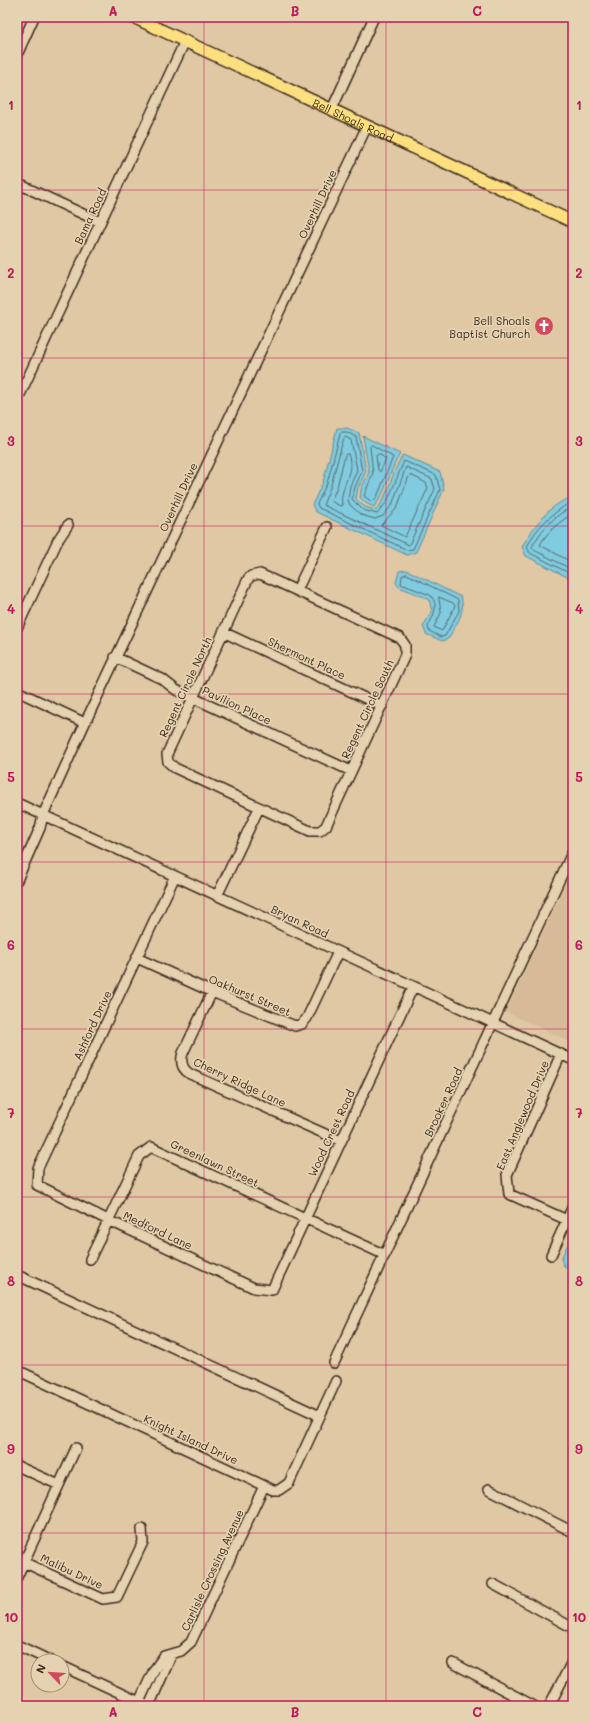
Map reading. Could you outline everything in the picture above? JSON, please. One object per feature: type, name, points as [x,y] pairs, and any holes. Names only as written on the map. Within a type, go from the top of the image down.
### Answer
[{"type":"main road","name":"Bell Shoals Road","points":[[133,17],[573,222]]},
{"type":"street","points":[[17,54],[34,17]]},
{"type":"street","points":[[332,109],[374,17]]},
{"type":"street","name":"Bama Road","points":[[17,401],[185,41]]},
{"type":"street","name":"Overhill Drive","points":[[17,880],[40,828],[43,815],[85,723],[367,126]]},
{"type":"street","points":[[17,184],[100,222]]},
{"type":"street","points":[[17,628],[58,540],[68,525]]},
{"type":"street","points":[[297,590],[327,527]]},
{"type":"street","name":"Regent Circle North","points":[[259,808],[175,768],[168,762],[167,754],[248,579],[252,576],[260,574],[297,590]]},
{"type":"street","name":"Regent Circle South","points":[[259,808],[310,831],[320,831],[326,826],[405,655],[406,646],[403,641],[297,590]]},
{"type":"street","name":"Shermont Place","points":[[223,632],[382,706]]},
{"type":"street","name":"Pavilion Place","points":[[116,657],[162,679],[176,690],[351,771]]},
{"type":"street","points":[[17,691],[85,723]]},
{"type":"street","name":"Bryan Road","points":[[17,803],[573,1060]]},
{"type":"street","points":[[217,896],[259,808]]},
{"type":"street","name":"Brooker Road","points":[[334,1363],[573,850]]},
{"type":"street","name":"Ashford Drive","points":[[37,1185],[38,1168],[175,876]]},
{"type":"street","name":"Oakhurst Street","points":[[137,958],[290,1025],[298,1026],[307,1018],[338,952]]},
{"type":"street","name":"Wood Crest Road","points":[[272,1290],[413,987]]},
{"type":"street","name":"Cherry Ridge Lane","points":[[212,992],[183,1053],[182,1063],[184,1069],[190,1074],[341,1141]]},
{"type":"street","name":"East Anglewood Drive","points":[[561,1054],[507,1175],[510,1194],[567,1220]]},
{"type":"street","name":"Greenlawn Street","points":[[90,1259],[139,1156],[151,1147],[385,1255]]},
{"type":"street","name":"Medford Lane","points":[[37,1185],[254,1288],[272,1290]]},
{"type":"street","points":[[551,1255],[573,1206]]},
{"type":"street","points":[[17,1275],[320,1416]]},
{"type":"street","name":"Knight Island Drive","points":[[17,1370],[264,1486],[279,1490],[289,1483],[336,1381]]},
{"type":"street","points":[[17,1577],[20,1560],[59,1485],[76,1448]]},
{"type":"street","points":[[17,1466],[59,1485]]},
{"type":"street","name":"Carlisle Crossing Avenue","points":[[139,1702],[154,1670],[164,1656],[181,1651],[191,1642],[264,1486]]},
{"type":"street","points":[[489,1489],[573,1532]]},
{"type":"street","name":"Malibu Drive","points":[[20,1560],[103,1598],[117,1596],[142,1542],[142,1529]]},
{"type":"street","points":[[493,1584],[573,1628]]},
{"type":"street","points":[[17,1645],[34,1653]]},
{"type":"street","points":[[70,1670],[148,1706],[172,1654]]},
{"type":"street","points":[[549,1706],[573,1660]]},
{"type":"street","points":[[454,1663],[534,1706]]},
{"type":"street","points":[[17,1704],[21,1706]]},
{"type":"shaded area","points":[[573,868],[573,1043],[506,1012]]},
{"type":"water","points":[[337,428],[347,428],[359,433],[366,471],[358,488],[356,499],[365,507],[376,510],[381,504],[403,455],[440,472],[444,489],[416,552],[407,555],[316,512],[312,505],[323,482]]},
{"type":"water","points":[[363,436],[400,454],[382,495],[374,507],[367,504],[360,498],[361,489],[369,472]]},
{"type":"water","points":[[573,498],[573,580],[526,556],[522,547],[531,532],[550,510],[557,504]]},
{"type":"water","points":[[407,570],[461,597],[461,614],[448,639],[442,641],[426,634],[423,626],[432,612],[429,599],[399,587],[396,583],[399,571]]},
{"type":"water","points":[[573,1233],[573,1271],[564,1266],[561,1259]]},
{"type":"place","name":"Bell Shoals Baptist Church","points":[[544,326]]}]
